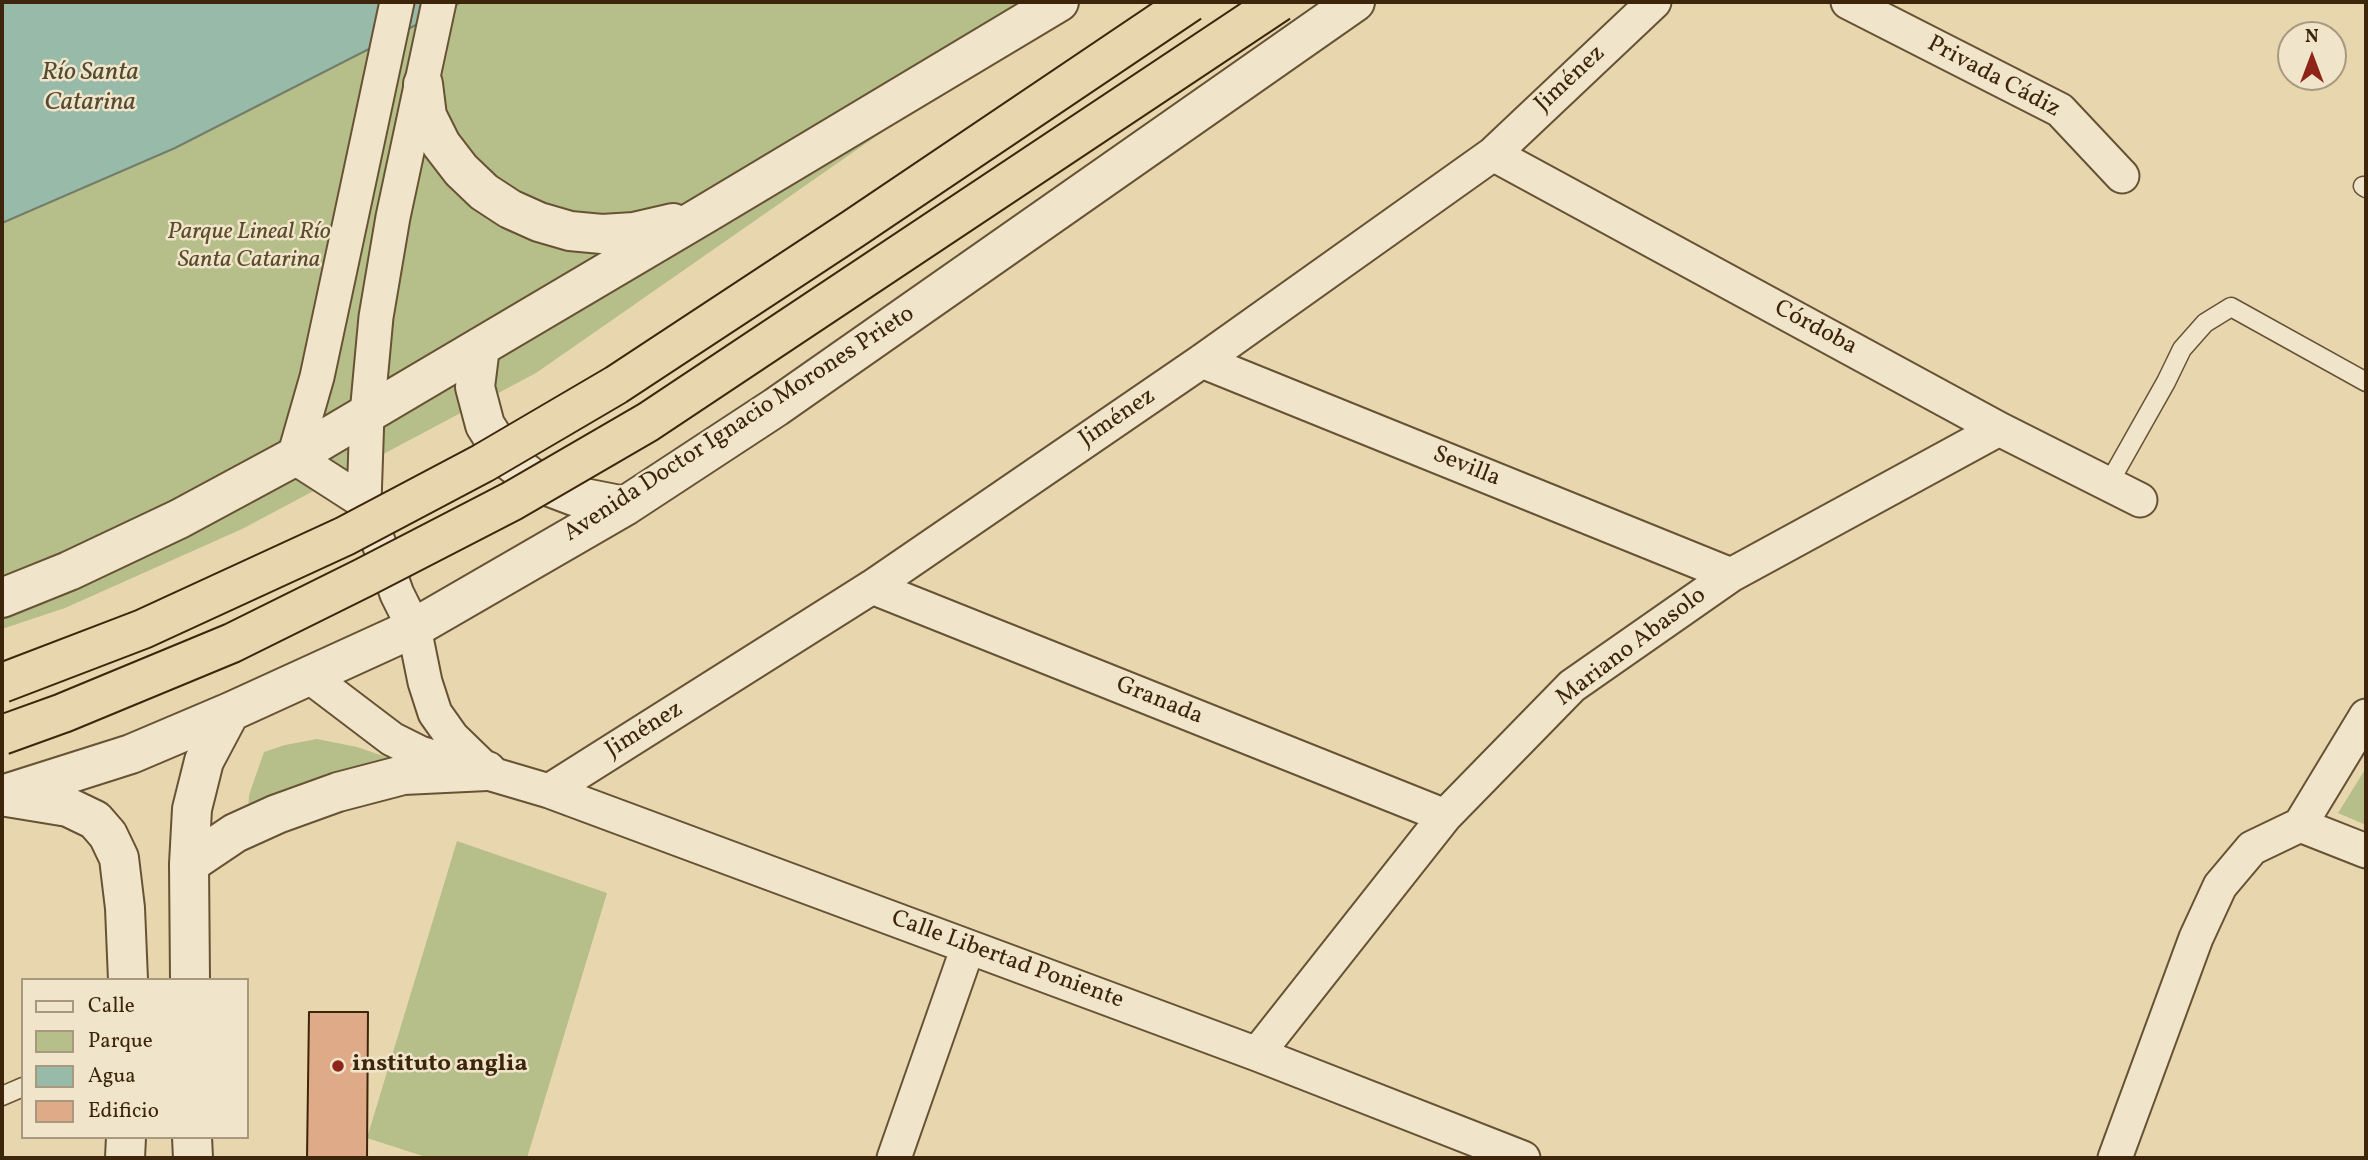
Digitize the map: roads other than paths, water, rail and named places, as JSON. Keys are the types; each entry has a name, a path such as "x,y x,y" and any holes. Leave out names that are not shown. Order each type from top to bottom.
{"main road":[{"path":"2,683 144,629 345,536 482,463 617,385 1190,2"},
{"path":"2,735 63,713 232,643 523,495 648,422 1279,2"}],"street":[{"path":"294,457 317,377 397,2"},
{"name":"Calle Libertad Poniente","path":"439,2 393,218 376,317 367,414 364,502 397,594 414,628 435,713 452,737 487,771"},
{"path":"2,598 69,571 179,519 294,457 1059,2"},
{"name":"Avenida Doctor Ignacio Morones Prieto","path":"2,796 131,754 414,628 625,506 776,407 1355,2"},
{"name":"Jiménez","path":"549,791 872,587 1202,361 1493,154 1654,2"},
{"name":"Privada Cádiz","path":"1848,2 2060,110 2122,176"},
{"path":"426,66 427,116 442,144 461,170 484,191 520,213 570,231 602,234 634,232 705,214"},
{"name":"Córdoba","path":"1493,154 1999,429 2140,500"},
{"path":"480,347 475,387 485,425 506,458 537,482 574,496 625,506"},
{"name":"Sevilla","path":"1202,361 1731,575"},
{"name":"Mariano Abasolo","path":"1257,1054 1446,816 1572,686 1731,575 1999,429"},
{"path":"294,457 364,502"},
{"name":"Granada","path":"872,587 1446,816"},
{"name":"Calle Libertad Poniente","path":"309,676 405,747 549,791 1257,1054 1503,1155"},
{"path":"190,978 189,864 192,809 204,761 230,712"},
{"path":"2115,1158 2196,938 2220,886 2252,848 2300,825 2366,716"},
{"path":"189,864 234,833 338,792 403,775 487,771"},
{"path":"2,796 68,807 94,820 108,835 119,858 125,908 128,978"},
{"path":"2300,825 2366,851"},
{"path":"894,1158 968,947"},
{"path":"125,1158 127,1139"},
{"path":"192,1139 193,1158"}],"lane":[{"path":"2109,483 2182,349 2205,323 2231,307 2366,382"},
{"path":"2,1096 21,1088"}],"water":[{"name":"Río Santa Catarina","path":"2,2 461,2 175,148 2,223"}],"place":[{"name":"instituto anglia","path":"338,1066"}],"park label":[{"name":"Parque Lineal Río Santa Catarina","path":"249,248"}]}
